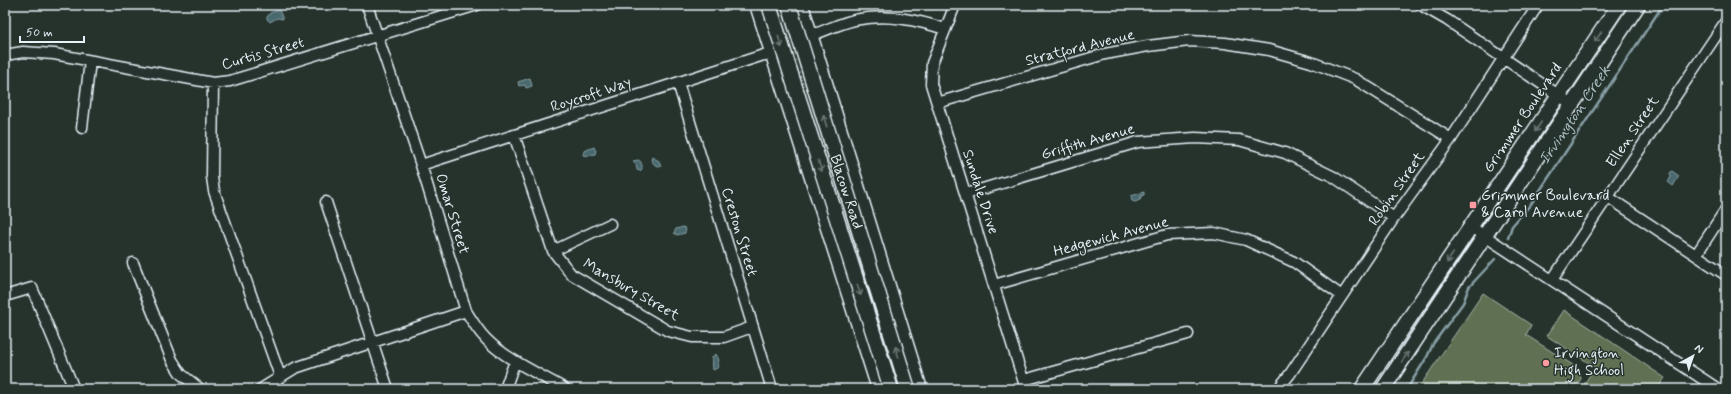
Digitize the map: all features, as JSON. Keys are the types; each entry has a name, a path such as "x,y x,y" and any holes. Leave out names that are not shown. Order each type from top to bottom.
{"main road":[{"name":"Blacow Road","path":"769,5 891,389"},
{"name":"Blacow Road","path":"789,5 908,389"},
{"name":"Grimmer Boulevard","path":"1362,389 1619,5"},
{"path":"1384,389 1486,237 1638,5"}],"street":[{"name":"Omar Street","path":"368,5 377,36 421,165 466,311 475,327 486,340 501,352 565,389"},
{"name":"Curtis Street","path":"5,55 24,52 54,54 213,83 230,81 477,5"},
{"name":"Blacow Road","path":"755,5 876,389"},
{"name":"Blacow Road","path":"803,5 922,389"},
{"name":"Sundale Drive","path":"955,5 932,63 932,84 1025,385"},
{"path":"1421,5 1447,20 1573,105"},
{"name":"Robin Street","path":"1278,389 1394,218 1451,139 1538,5"},
{"path":"812,35 859,19 885,17 906,18 945,29"},
{"name":"Ellen Street","path":"1552,280 1726,20"},
{"name":"Stratford Avenue","path":"937,103 1105,54 1189,41 1225,43 1269,50 1311,62 1355,79 1451,139"},
{"name":"Roycroft Way","path":"421,165 770,53"},
{"path":"82,128 90,61"},
{"path":"213,83 212,177 214,191 280,376"},
{"name":"Creston Street","path":"678,83 772,389"},
{"name":"Mansbury Street","path":"514,135 553,252 571,274 668,331 692,337 724,337 752,327"},
{"name":"Griffith Avenue","path":"966,194 1138,142 1195,138 1238,140 1285,153 1334,177 1394,218"},
{"path":"1608,197 1726,275"},
{"path":"326,202 388,389"},
{"path":"1696,255 1726,209"},
{"path":"553,252 610,224"},
{"path":"1471,227 1718,389"},
{"name":"Hedgewick Avenue","path":"994,285 1167,235 1214,233 1246,240 1294,262 1342,296"},
{"path":"133,263 172,360 182,374 200,389"},
{"path":"5,296 32,288 74,389"},
{"path":"261,389 295,368 466,311"},
{"path":"1025,385 1188,334"},
{"path":"505,389 515,360"}],"green space":[{"path":"1483,293 1531,325 1526,335 1579,369 1581,379 1574,389 1418,389"},
{"path":"1564,310 1665,378 1659,386 1663,389 1581,389 1595,367 1547,336"}],"water":[{"path":"279,10 283,19 277,18 270,22 267,19 270,13"},
{"path":"530,78 532,86 526,88 525,85 519,86 518,82"},
{"path":"594,147 596,151 595,154 588,156 583,155 584,151"},
{"path":"652,157 659,161 661,167 655,165 651,160"},
{"path":"638,160 642,165 642,169 640,171 637,170 633,161"},
{"path":"1672,171 1679,176 1673,186 1668,182"},
{"path":"1144,192 1144,195 1141,196 1140,200 1135,202 1132,201 1131,196"},
{"path":"683,227 686,229 685,233 677,235 674,233 676,229"},
{"path":"716,354 719,360 719,367 713,370 712,357"}],"waterway":[{"name":"Irvington Creek","path":"1508,238 1512,226 1531,204 1663,5"},
{"name":"Irvington Creek","path":"1407,389 1427,357 1433,344 1463,303 1469,287 1495,259"}],"place":[{"name":"Grimmer Boulevard & Carol Avenue","path":"1473,205"},
{"name":"Irvington High School","path":"1546,363"}]}
